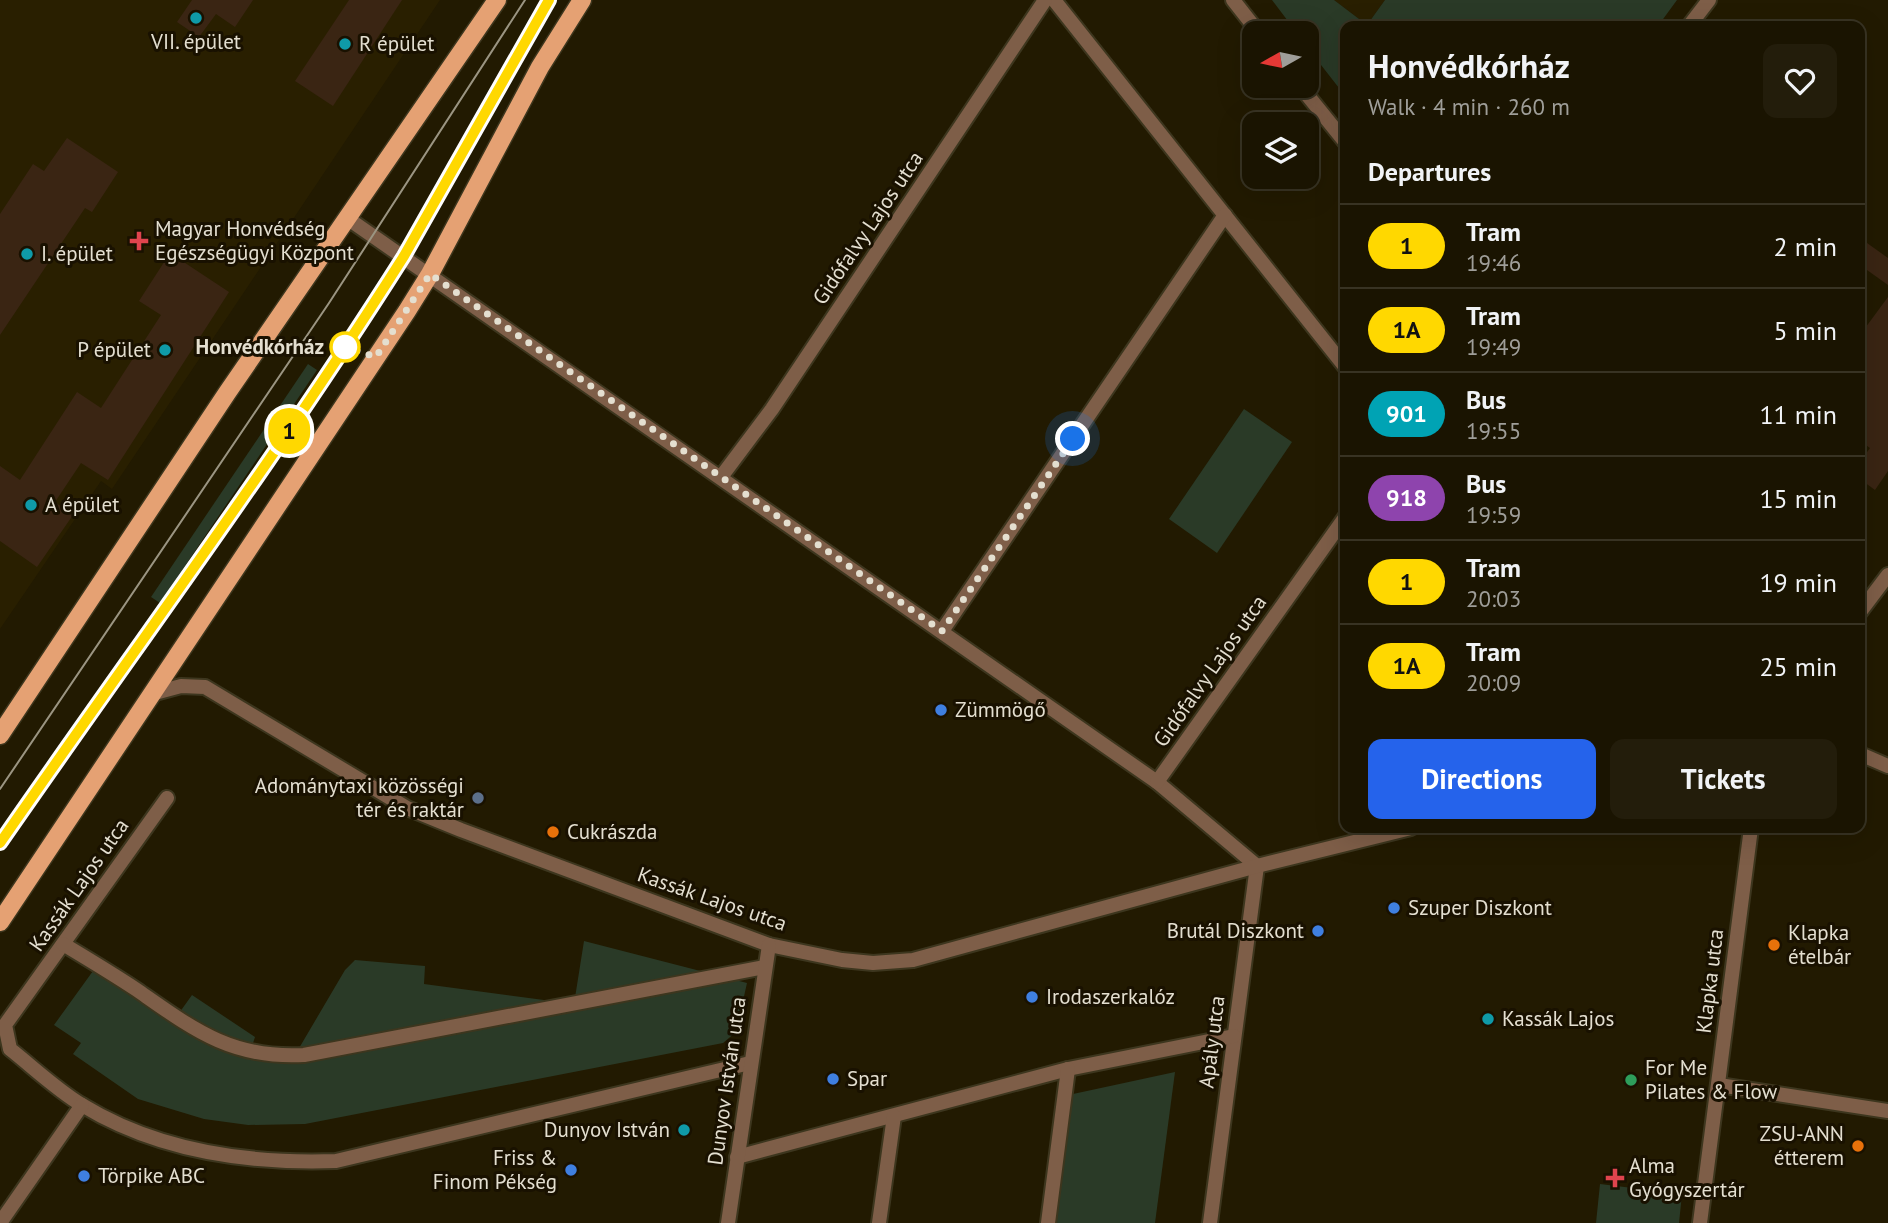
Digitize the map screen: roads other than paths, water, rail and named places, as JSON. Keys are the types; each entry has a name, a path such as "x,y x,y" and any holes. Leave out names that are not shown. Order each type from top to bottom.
{"main road":[{"path":"0,735 227,393 497,0"},
{"path":"0,922 155,693 430,274 540,67 582,0"}],"street":[{"name":"Gidófalvy Lajos utca","path":"721,477 772,409 1045,0"},
{"path":"1054,0 1340,360"},
{"path":"1233,0 1250,21"},
{"path":"1693,21 1709,0"},
{"path":"1310,98 1340,136"},
{"path":"942,631 1225,215"},
{"name":"Gidófalvy Lajos utca","path":"347,218 1157,782 1257,866"},
{"name":"Gidófalvy Lajos utca","path":"1157,782 1340,524"},
{"path":"1865,605 1888,575"},
{"name":"Kassák Lajos utca","path":"155,693 181,686 205,687 407,808 769,945 842,960 913,960 1257,866 1391,833"},
{"path":"1865,756 1888,766"},
{"name":"Kassák Lajos utca","path":"167,798 5,1025 10,1049 82,1105 133,1129 187,1149 227,1158 279,1163 336,1161 750,1063"},
{"name":"Klapka utca","path":"1700,1223 1750,833"},
{"name":"Apály utca","path":"1210,1223 1257,866"},
{"path":"63,944 201,1035 248,1052 278,1057 304,1055 765,967"},
{"name":"Dunyov István utca","path":"728,1223 769,945"},
{"path":"737,1157 1068,1069 1234,1037"},
{"path":"1048,1223 1068,1069"},
{"path":"1718,1085 1888,1111"},
{"path":"0,1223 82,1105"},
{"path":"879,1223 894,1116"}],"tram line":[{"path":"0,789 329,303 525,0"},
{"path":"0,843 280,444 380,294 549,0"},
{"name":"1","path":"0,843 280,444 380,294 549,0"}],"place":[{"name":"VII. épület","path":"196,18"},
{"name":"R épület","path":"345,44"},
{"name":"Magyar Honvédség Egészségügyi Központ","path":"139,241"},
{"name":"I. épület","path":"27,254"},
{"name":"Honvédkórház","path":"345,347"},
{"name":"P épület","path":"165,350"},
{"name":"A épület","path":"31,505"},
{"name":"Zümmögő","path":"941,710"},
{"name":"Adománytaxi közösségi tér és raktár","path":"478,798"},
{"name":"Cukrászda","path":"553,832"},
{"name":"Szuper Diszkont","path":"1394,908"},
{"name":"Brutál Diszkont","path":"1318,931"},
{"name":"Klapka ételbár","path":"1774,945"},
{"name":"Irodaszerkalóz","path":"1032,997"},
{"name":"Kassák Lajos","path":"1488,1019"},
{"name":"Spar","path":"833,1079"},
{"name":"For Me Pilates & Flow","path":"1631,1080"},
{"name":"Dunyov István","path":"684,1130"},
{"name":"ZSU-ANN étterem","path":"1858,1146"},
{"name":"Friss & Finom Pékség","path":"571,1170"},
{"name":"Törpike ABC","path":"84,1176"},
{"name":"Alma Gyógyszertár","path":"1615,1178"}]}
